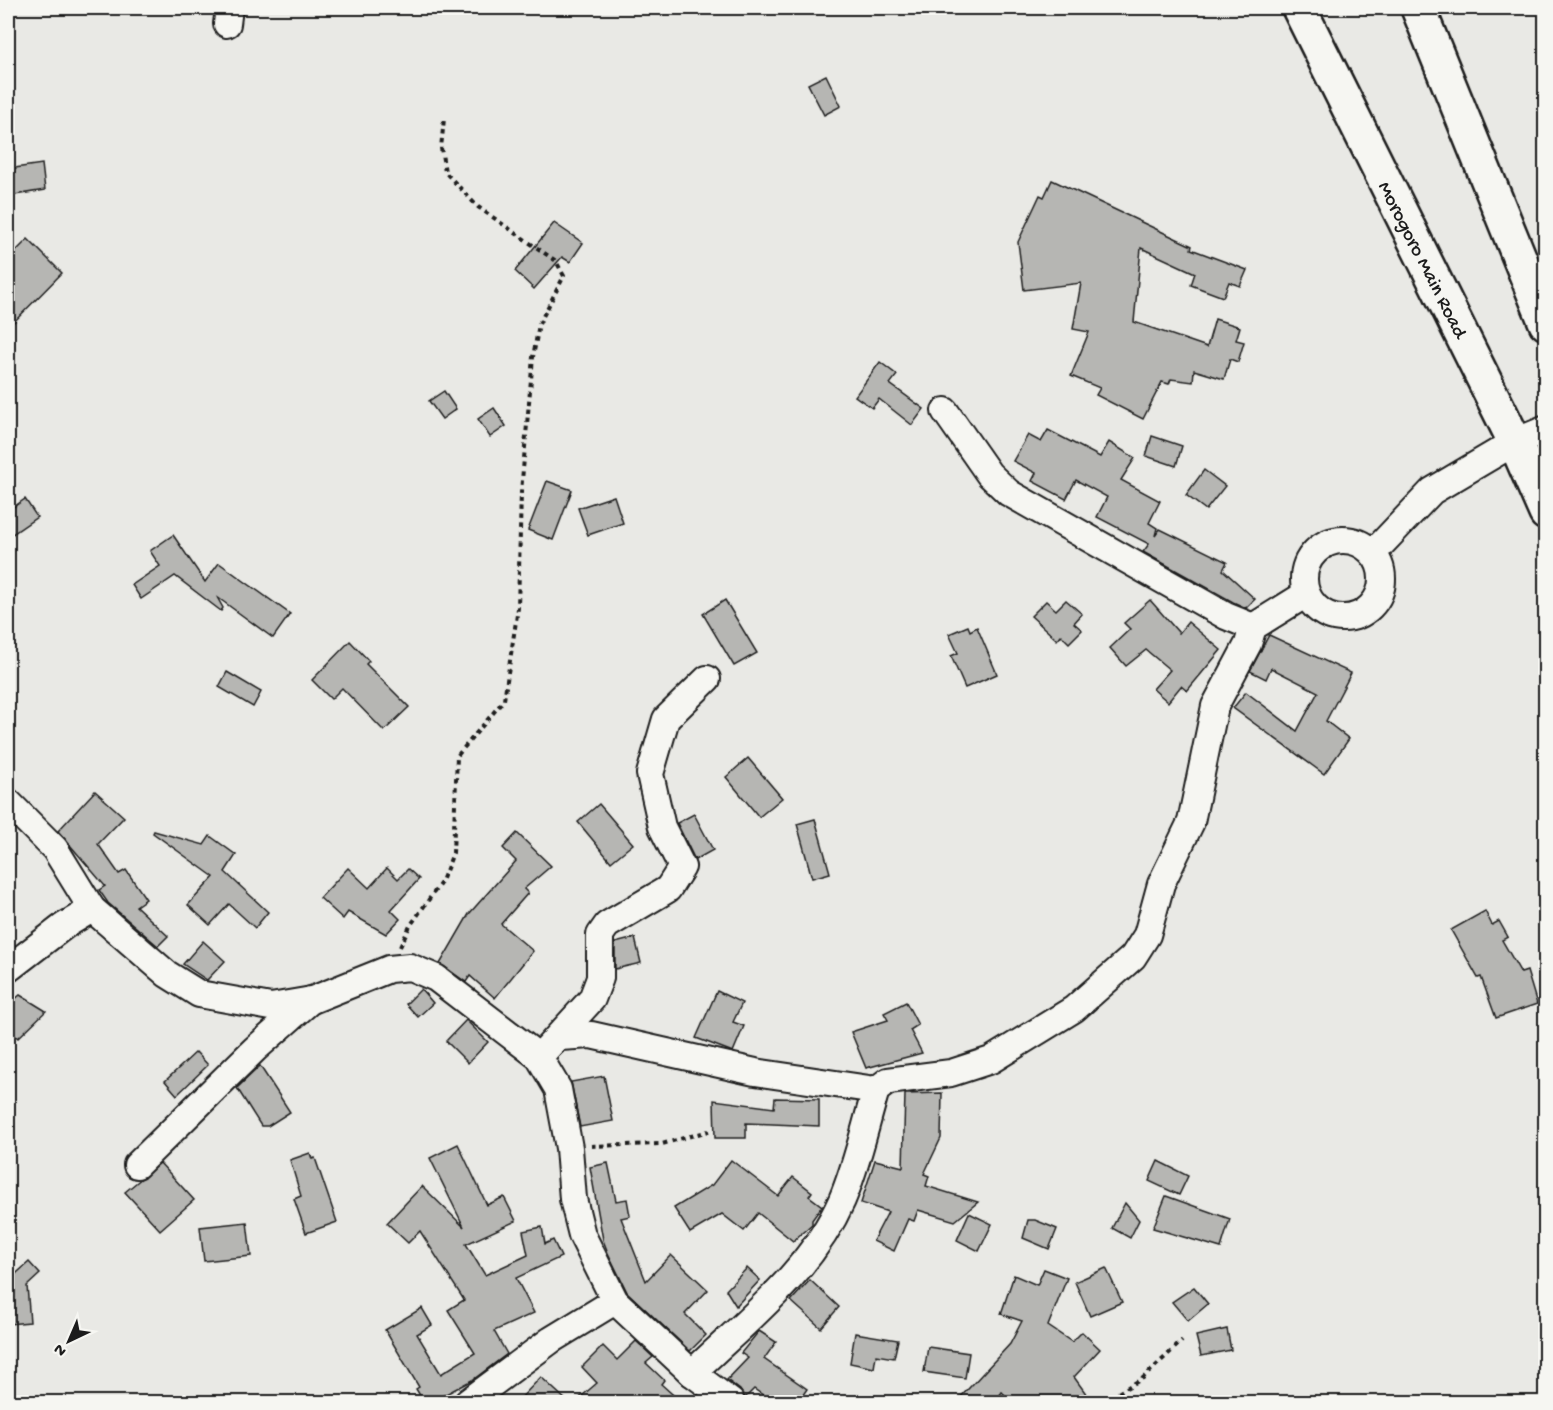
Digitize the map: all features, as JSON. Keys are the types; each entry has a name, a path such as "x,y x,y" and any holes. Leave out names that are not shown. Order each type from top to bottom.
{"highway":[{"name":"Morogoro Main Road","path":"1299,8 1515,442 1545,513"},
{"path":"1418,8 1545,323"}],"street":[{"path":"945,411 989,474 1009,493 1226,616 1253,627"},
{"path":"1373,553 1432,491 1515,442 1545,429"},
{"path":"1332,540 1355,540 1373,553 1379,563 1383,585 1372,606 1364,613 1353,617 1331,617 1312,604 1306,594 1303,572 1313,552 1332,540"},
{"path":"692,1373 794,1275 809,1256 842,1200 876,1090 888,1081 951,1073 991,1060 1074,1009 1133,957 1147,935 1161,884 1191,822 1215,706 1248,644 1253,627 1306,594"},
{"path":"539,1057 560,1037 592,999 600,978 600,935 606,925 668,889 682,867 662,827 650,774 666,719 706,679"},
{"path":"8,802 55,849 93,909 167,974 200,994 271,1007 312,1000 389,969 410,967 436,978 539,1057 558,1089 569,1148 573,1199 582,1235 615,1301 692,1373 731,1402"},
{"path":"8,969 64,926 93,909"},
{"path":"137,1165 255,1049 312,1000"},
{"path":"560,1037 591,1035 755,1072 876,1090"},
{"path":"468,1402 551,1340 615,1301"}],"path":[{"path":"389,969 410,926 442,881 453,853 457,756 504,700 518,608 521,492 533,357 539,324 564,276 556,261 478,207 444,172 441,148 444,119"},
{"path":"569,1148 662,1144 709,1131"},
{"path":"1103,1402 1143,1378 1182,1341"}],"building":[{"path":"826,75 841,106 824,115 808,84"},
{"path":"42,164 45,190 8,196 8,169"},
{"path":"1052,180 1192,246 1191,249 1247,270 1240,286 1229,282 1223,297 1191,285 1195,273 1141,248 1134,322 1207,347 1215,319 1240,327 1236,340 1244,342 1238,362 1230,359 1224,379 1194,370 1193,382 1171,379 1169,384 1162,382 1143,419 1096,395 1100,388 1071,376 1089,332 1073,329 1081,283 1024,290 1018,242 1040,195 1044,197"},
{"path":"554,223 583,243 570,262 562,257 534,289 515,271"},
{"path":"28,239 62,273 8,328 8,259"},
{"path":"880,362 897,375 890,384 924,409 912,425 879,399 872,408 855,396"},
{"path":"444,391 456,409 442,419 429,401"},
{"path":"494,408 506,426 490,437 478,419"},
{"path":"1048,430 1100,457 1109,442 1135,458 1121,480 1160,501 1149,523 1157,528 1155,536 1160,529 1227,562 1223,570 1255,599 1246,608 1143,552 1149,544 1097,517 1107,497 1076,480 1066,499 1032,481 1036,473 1013,461 1028,435 1041,442"},
{"path":"1152,436 1182,446 1176,466 1146,456"},
{"path":"1204,470 1225,486 1206,510 1186,495"},
{"path":"547,481 572,490 553,540 528,530"},
{"path":"614,496 623,523 588,535 578,508"},
{"path":"25,499 37,517 8,537 8,511"},
{"path":"173,535 205,582 219,563 290,614 273,638 217,597 223,608 221,611 175,576 141,599 132,585 160,566 150,551"},
{"path":"725,600 757,653 734,666 703,614"},
{"path":"1066,600 1082,614 1074,623 1082,630 1069,643 1061,635 1057,640 1031,616 1046,601 1056,610"},
{"path":"1150,600 1179,633 1188,622 1221,650 1187,691 1181,686 1168,702 1153,689 1170,670 1146,650 1126,666 1110,648 1130,629 1124,623"},
{"path":"968,626 970,631 977,627 997,674 965,688 951,656 958,653 949,634"},
{"path":"1269,635 1351,673 1326,721 1349,739 1324,774 1233,708 1246,692 1297,731 1318,692 1271,668 1266,679 1250,671"},
{"path":"350,641 369,661 366,664 409,707 384,731 342,688 331,699 312,680"},
{"path":"227,672 261,692 253,707 219,687"},
{"path":"748,758 782,798 759,817 726,777"},
{"path":"95,791 124,817 98,844 119,874 126,870 146,899 136,906 168,936 158,946 108,903 99,890 105,886 58,831"},
{"path":"599,804 633,844 611,862 578,822"},
{"path":"694,814 713,850 695,860 677,823"},
{"path":"815,819 830,873 812,878 797,824"},
{"path":"154,831 204,845 210,836 236,855 225,872 268,912 255,928 229,904 210,925 188,905 214,877 153,833"},
{"path":"517,833 551,866 524,889 528,893 501,924 533,951 495,998 470,976 466,982 440,964 469,914 516,861 503,848"},
{"path":"348,868 369,888 387,868 398,879 408,869 419,879 391,910 400,919 386,934 348,912 343,919 320,898"},
{"path":"1485,911 1492,925 1499,921 1508,937 1502,940 1521,973 1527,971 1537,1004 1496,1018 1481,977 1478,978 1451,930"},
{"path":"635,938 641,963 615,969 615,943"},
{"path":"203,941 225,961 207,980 183,964"},
{"path":"421,989 433,1003 418,1017 406,1004"},
{"path":"717,991 742,1003 733,1022 744,1026 733,1052 696,1038"},
{"path":"20,995 46,1011 18,1038 8,1030 8,1005"},
{"path":"906,1002 918,1025 910,1030 922,1053 866,1068 851,1032 888,1020 884,1013"},
{"path":"466,1020 488,1042 468,1063 446,1041"},
{"path":"196,1052 208,1065 177,1095 165,1081"},
{"path":"260,1066 290,1112 268,1126 261,1126 237,1088"},
{"path":"604,1076 613,1121 580,1127 571,1082"},
{"path":"942,1093 941,1138 924,1174 929,1176 926,1186 978,1202 955,1221 918,1210 914,1221 908,1219 894,1251 873,1241 888,1212 861,1203 875,1160 903,1167 905,1094"},
{"path":"775,1098 819,1099 819,1126 746,1123 746,1138 715,1138 714,1100 774,1108"},
{"path":"458,1144 487,1205 504,1197 516,1221 466,1244 485,1275 528,1255 523,1231 542,1227 545,1244 553,1240 561,1257 516,1278 534,1313 494,1331 507,1354 474,1379 431,1402 424,1402 416,1389 419,1387 385,1330 422,1308 432,1325 417,1334 441,1374 475,1353 448,1310 464,1300 420,1231 408,1243 387,1223 422,1186 464,1227 430,1158"},
{"path":"310,1153 312,1159 315,1158 337,1222 306,1233 294,1199 301,1196 290,1160"},
{"path":"731,1160 778,1196 793,1177 812,1192 809,1196 822,1206 812,1220 812,1224 793,1241 758,1213 744,1231 722,1214 690,1233 674,1208 712,1185"},
{"path":"1158,1161 1188,1176 1179,1195 1149,1181"},
{"path":"160,1163 194,1200 160,1230 125,1192"},
{"path":"608,1163 616,1201 627,1199 630,1216 621,1218 646,1281 671,1255 708,1290 685,1314 706,1335 690,1351 627,1292 608,1253 603,1240 590,1167"},
{"path":"1166,1196 1230,1219 1221,1248 1153,1228"},
{"path":"1125,1203 1139,1220 1130,1238 1112,1228"},
{"path":"969,1213 992,1224 979,1251 957,1240"},
{"path":"1028,1220 1035,1220 1057,1229 1049,1249 1023,1238"},
{"path":"247,1222 251,1256 204,1261 200,1227"},
{"path":"29,1262 40,1274 27,1286 30,1322 8,1324 8,1281"},
{"path":"747,1268 760,1280 736,1306 726,1290"},
{"path":"1106,1268 1122,1302 1090,1316 1075,1282"},
{"path":"1044,1269 1067,1278 1048,1326 1072,1342 1082,1332 1100,1349 1074,1377 1092,1402 1012,1402 1002,1392 995,1402 956,1402 1010,1344 1022,1321 1001,1314 1014,1275 1037,1285"},
{"path":"810,1280 839,1307 821,1328 791,1301"},
{"path":"1194,1287 1208,1304 1188,1321 1172,1302"},
{"path":"1227,1329 1231,1350 1201,1356 1196,1336"},
{"path":"759,1331 776,1342 764,1359 807,1389 798,1402 773,1402 754,1389 745,1398 740,1390 727,1380 748,1358 741,1353"},
{"path":"855,1333 898,1340 894,1358 876,1355 874,1368 850,1363"},
{"path":"636,1341 653,1357 646,1363 664,1380 661,1384 681,1402 575,1402 597,1383 582,1367 603,1346 617,1360"},
{"path":"928,1347 969,1353 965,1378 924,1372"},
{"path":"541,1377 568,1402 517,1402"}]}
